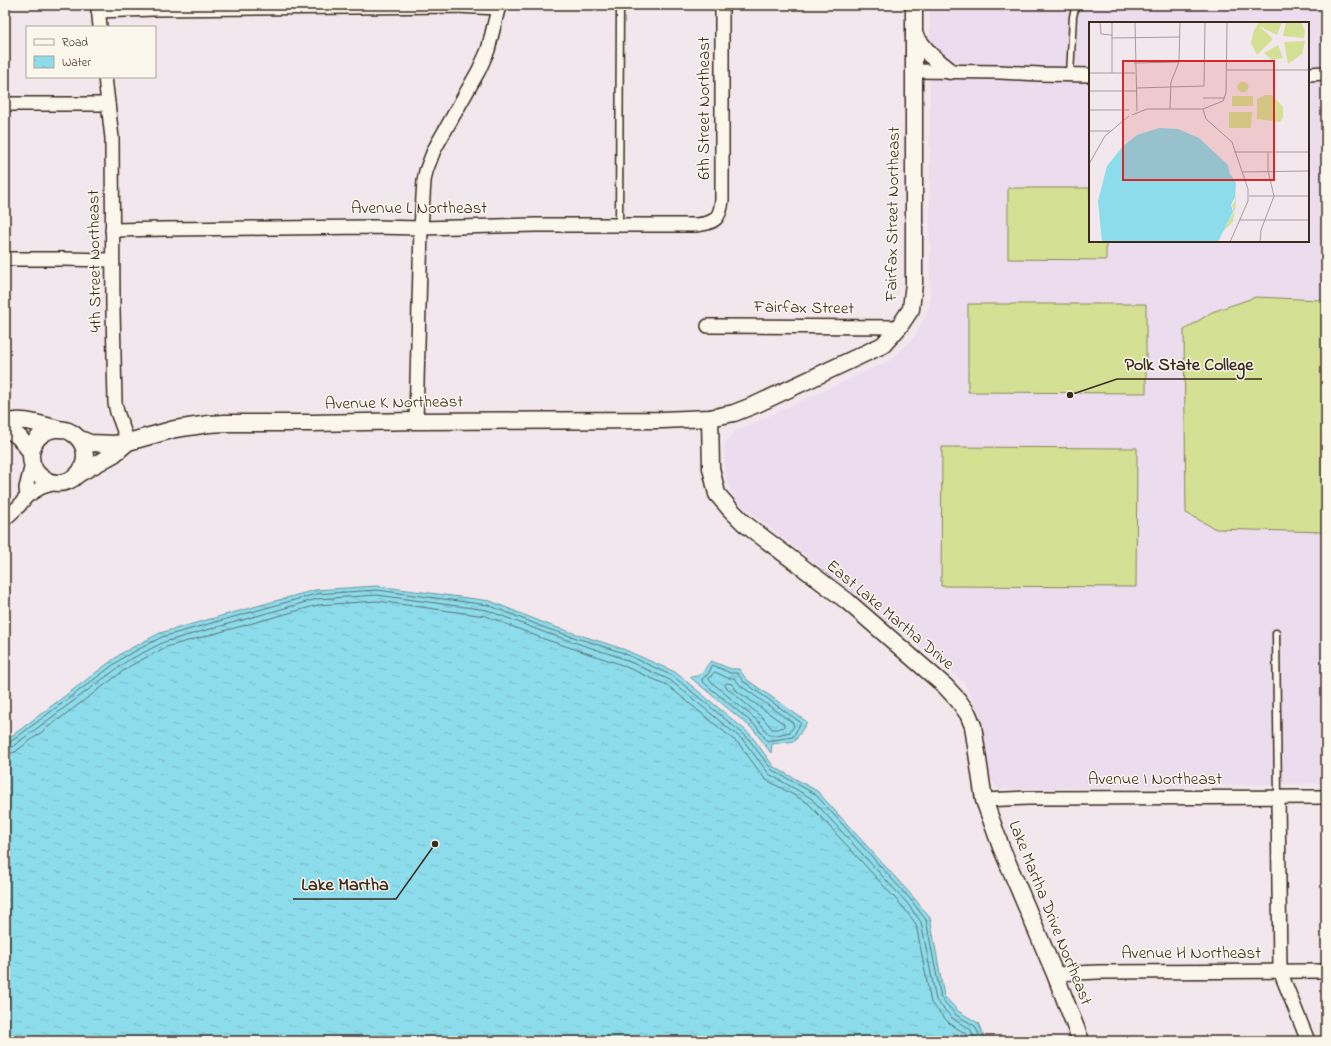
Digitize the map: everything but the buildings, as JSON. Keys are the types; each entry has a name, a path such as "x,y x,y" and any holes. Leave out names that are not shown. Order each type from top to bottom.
{"street":[{"name":"6th Street Northeast","path":"721,212 722,5"},
{"name":"Fairfax Street Northeast","path":"662,420 710,418 734,413 751,406 883,345 899,327 911,309 914,283 914,5"},
{"path":"100,26 98,8 153,9 499,6 488,50 479,70 434,150 426,171 421,228 416,421"},
{"path":"914,35 930,55 950,71"},
{"path":"914,71 1089,75"},
{"path":"1309,74 1326,74"},
{"name":"4th Street Northeast","path":"105,78 112,138 112,260 115,403 128,442"},
{"path":"5,104 108,104"},
{"name":"Avenue L Northeast","path":"112,230 696,225 707,224 716,220 721,212"},
{"path":"5,259 112,260"},
{"name":"Fairfax Street","path":"708,326 899,327"},
{"name":"East Lake Martha Drive","path":"710,418 711,468 717,494 730,510 745,524 847,601 928,670 958,700 968,714 973,726 984,800"},
{"name":"Avenue K Northeast","path":"80,439 98,444 128,442 175,429 209,424 662,420"},
{"path":"5,423 10,421 30,422 69,430 80,439 84,445 86,460 80,473 69,481 42,487 27,496 5,519"},
{"path":"5,427 19,437 31,458 36,472 41,478 55,483"},
{"path":"27,496 26,488 33,445 41,434 55,428"},
{"name":"Avenue K Northeast","path":"80,473 114,454 128,442"},
{"path":"1278,797 1280,971 1308,1041"},
{"name":"Avenue I Northeast","path":"984,800 1028,798 1326,797"},
{"name":"Lake Martha Drive Northeast","path":"984,800 1001,847 1055,974 1081,1041"},
{"name":"Avenue H Northeast","path":"1055,974 1106,972 1326,971"}],"lane":[{"path":"619,226 620,5"},
{"path":"1070,75 1073,16 1075,9 1080,5"},
{"path":"1276,633 1278,797"}],"shaded area":[{"path":"930,5 1326,5 1326,783 999,789 990,778 979,712 964,682 734,499 727,481 724,446 734,432 893,359 916,335 930,306"}],"green space":[{"path":"1008,188 1089,188 1089,242 1106,242 1106,260 1008,259"},
{"path":"1256,297 1321,300 1326,304 1326,532 1216,529 1186,513 1184,330 1212,312"},
{"path":"968,304 1146,304 1146,393 968,392"},
{"path":"942,447 1137,448 1136,587 941,586"}],"water":[{"path":"377,586 490,601 549,625 623,649 675,672 750,734 774,767 817,791 914,898 930,918 944,996 958,1011 978,1023 986,1041 5,1041 5,741 122,653 160,633 315,590"},
{"path":"711,661 731,669 739,669 746,679 807,722 795,741 772,744 771,753 754,730 690,677 701,674"}],"place":[{"name":"Polk State College","path":"1070,395"},
{"name":"Lake Martha","path":"435,844"}]}
